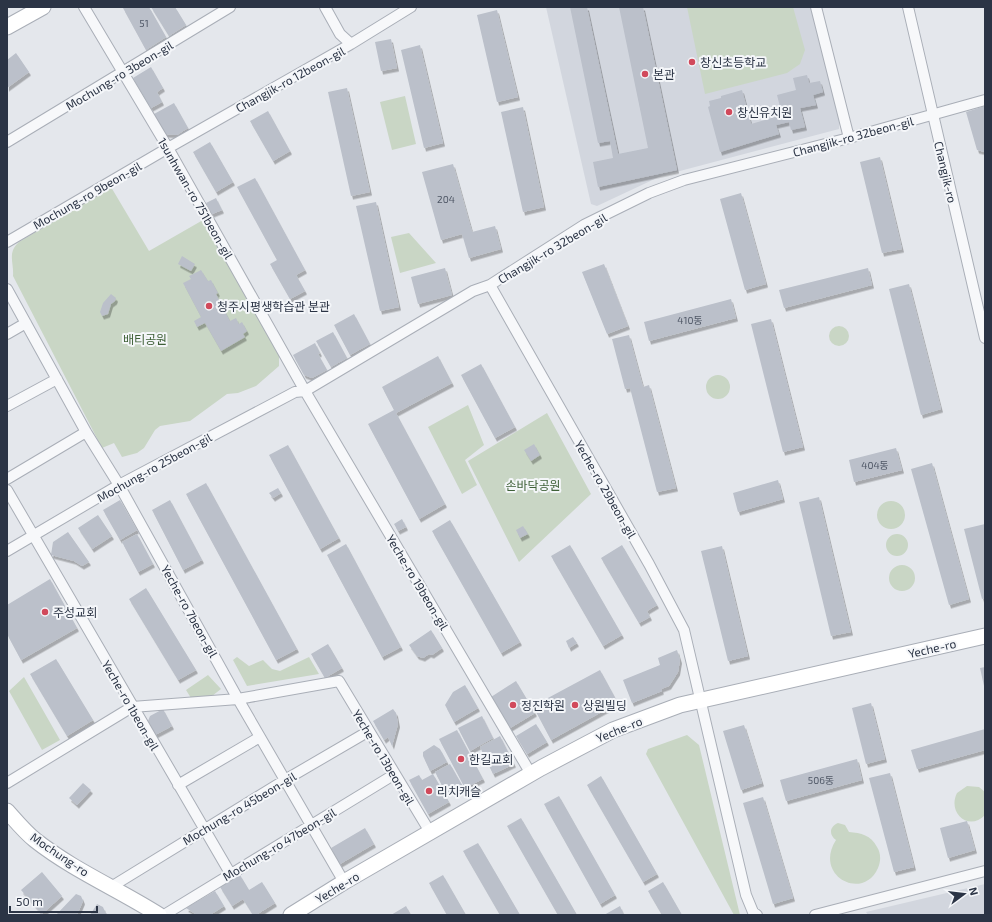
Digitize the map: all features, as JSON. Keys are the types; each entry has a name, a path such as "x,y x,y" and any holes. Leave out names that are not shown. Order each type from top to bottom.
{"street":[{"path":"7,28 43,7"},
{"name":"1sunhwan-ro 751beon-gil","path":"84,7 168,148 304,391"},
{"name":"Mochung-ro 3beon-gil","path":"7,142 230,7"},
{"path":"325,7 340,34 351,44"},
{"name":"Changjik-ro 12beon-gil","path":"168,148 351,44 411,7"},
{"path":"816,7 849,138"},
{"name":"Changjik-ro","path":"908,7 985,338"},
{"name":"Changjik-ro 32beon-gil","path":"304,391 473,291 490,285 584,225 649,193 684,180 849,138 985,100"},
{"name":"Mochung-ro 9beon-gil","path":"7,242 168,148"},
{"name":"Yeche-ro 29beon-gil","path":"490,285 649,564 684,630 746,895 753,912 757,915"},
{"path":"7,289 86,432 119,485"},
{"path":"7,334 26,323"},
{"path":"7,406 57,379"},
{"name":"Mochung-ro 25beon-gil","path":"7,551 119,485 295,392 304,391"},
{"name":"Yeche-ro 19beon-gil","path":"304,391 531,774"},
{"path":"7,479 86,432"},
{"name":"Yeche-ro 7beon-gil","path":"119,485 238,699 344,882"},
{"name":"Yeche-ro 1beon-gil","path":"7,490 32,536 230,874"},
{"name":"Yeche-ro","path":"291,915 430,832 531,774 613,730 680,705 985,636"},
{"name":"Yeche-ro 13beon-gil","path":"238,699 339,681 430,832"},
{"path":"7,783 132,707 238,699"},
{"name":"Mochung-ro 45beon-gil","path":"111,887 284,780 369,731"},
{"path":"178,785 260,737"},
{"name":"Mochung-ro 47beon-gil","path":"164,915 395,774"},
{"name":"Mochung-ro","path":"7,811 34,839 72,866 159,915"},
{"path":"815,915 985,870"}],"shaded area":[{"name":"창신초등학교","path":"546,7 811,7 839,116 839,129 661,176 597,206 591,204"},
{"path":"985,884 985,915 868,915 866,912"}],"green space":[{"path":"687,7 793,7 805,50 800,64 787,73 705,94"},
{"path":"405,96 416,144 392,150 380,102"},
{"name":"배티공원","path":"111,187 149,251 203,220 279,354 279,366 256,386 238,393 227,394 190,421 160,426 155,430 144,448 137,453 122,457 114,443 102,448 13,276 12,258 13,250 19,242"},
{"path":"409,233 436,263 400,273 391,237"},
{"path":"835,326 843,326 849,332 849,340 843,346 835,346 829,340 829,332"},
{"path":"718,375 727,378 730,387 727,396 718,399 709,396 706,387 709,378"},
{"path":"468,405 484,445 465,460 477,485 462,494 428,427"},
{"name":"손바닥공원","path":"547,413 591,494 519,562 468,461"},
{"path":"891,501 901,505 905,515 901,525 891,529 881,525 877,515 881,505"},
{"path":"897,534 905,537 908,545 905,553 897,556 889,553 886,545 889,537"},
{"path":"902,565 911,569 915,578 911,587 902,591 893,587 889,578 893,569"},
{"path":"237,657 249,666 263,660 272,669 280,671 309,657 319,674 247,686 233,660"},
{"path":"208,675 221,689 212,696 191,698 186,690"},
{"path":"24,677 60,740 42,750 9,691"},
{"path":"687,735 699,745 740,915 734,915 646,754 648,749"},
{"path":"967,786 979,787 985,792 985,815 979,820 972,822 961,818 955,807 957,793"},
{"path":"838,823 845,825 849,832 862,834 869,837 878,849 880,863 878,868 871,878 862,883 852,884 843,880 835,874 831,864 831,853 836,840 832,836 831,831"}],"building":[{"path":"149,7 166,37 146,50 123,8"},
{"path":"151,7 175,7 186,25 169,36"},
{"name":"본관","path":"570,7 587,7 618,154 648,148 619,7 643,7 677,170 598,187 593,162 613,158 610,141 598,143"},
{"path":"497,10 518,97 497,102 477,15"},
{"path":"391,39 397,68 381,71 375,42"},
{"path":"420,45 443,143 424,148 401,50"},
{"path":"16,53 29,72 7,88 7,60"},
{"path":"151,67 163,88 157,92 162,102 151,108 133,78"},
{"name":"창신유치원","path":"807,75 809,83 820,81 823,92 813,95 816,105 800,108 805,127 791,130 789,122 776,125 779,134 720,152 708,107 710,106 709,101 742,90 751,124 782,115 777,95 796,90 793,78"},
{"path":"347,88 370,192 351,196 328,92"},
{"path":"174,103 188,128 177,135 165,134 154,114"},
{"path":"985,106 985,152 977,150 966,112"},
{"path":"523,107 544,207 523,212 501,112"},
{"path":"268,111 290,151 273,161 250,121"},
{"path":"210,142 233,182 216,192 193,152"},
{"path":"880,157 902,249 882,253 860,162"},
{"path":"453,164 472,232 495,226 501,249 469,258 462,234 441,240 422,172"},
{"path":"255,178 305,270 296,275 305,291 290,299 270,264 277,260 237,187"},
{"path":"741,193 766,284 745,290 720,199"},
{"path":"216,198 222,210 212,214 206,203"},
{"path":"376,202 399,307 380,311 356,206"},
{"path":"182,256 195,264 191,271 178,264"},
{"path":"604,264 628,326 607,334 582,272"},
{"path":"445,268 452,295 418,304 411,277"},
{"path":"868,268 872,285 784,308 779,290"},
{"name":"청주시평생학습관 분관","path":"201,270 208,281 211,280 218,293 216,294 230,321 236,318 239,324 242,322 247,331 243,334 245,337 221,351 205,323 197,327 194,321 201,317 183,283 191,279 189,276"},
{"path":"909,284 941,409 921,415 889,289"},
{"path":"111,294 116,298 115,301 111,304 108,314 102,316 100,312 103,303"},
{"path":"731,299 736,318 649,341 644,322"},
{"path":"354,314 370,344 350,355 334,325"},
{"path":"771,319 803,447 783,452 751,324"},
{"path":"333,332 347,358 331,367 316,341"},
{"path":"629,335 643,387 649,385 676,488 657,492 630,388 625,389 612,339"},
{"path":"315,343 320,353 318,354 327,370 312,378 304,375 293,355"},
{"path":"438,356 452,383 396,413 445,504 419,519 368,424 394,410 382,387"},
{"path":"481,364 515,427 495,438 461,375"},
{"path":"534,444 540,455 531,461 524,450"},
{"path":"288,445 339,538 320,549 269,455"},
{"path":"896,448 902,470 854,482 849,460"},
{"path":"932,463 969,599 949,605 911,469"},
{"path":"778,480 783,499 738,512 733,493"},
{"path":"206,483 297,649 276,660 186,494"},
{"path":"278,488 281,493 273,498 269,493"},
{"path":"819,497 851,632 831,636 799,502"},
{"path":"120,500 137,530 120,540 103,510"},
{"path":"170,500 202,560 183,570 152,510"},
{"path":"98,515 112,536 92,549 78,528"},
{"path":"402,519 406,527 398,531 394,524"},
{"path":"450,520 520,642 501,653 432,531"},
{"path":"985,524 985,598 982,599 964,529"},
{"path":"523,526 528,534 520,538 516,530"},
{"path":"68,532 89,562 82,566 74,561 51,555 53,542"},
{"path":"137,534 153,564 138,572 122,542"},
{"path":"346,544 401,647 382,657 327,555"},
{"path":"570,545 622,635 603,646 551,556"},
{"path":"622,545 657,605 647,611 650,617 639,623 601,558"},
{"path":"722,546 748,656 728,661 701,551"},
{"path":"50,579 77,628 21,660 7,634 7,605"},
{"path":"146,588 196,670 178,680 129,599"},
{"path":"431,630 442,648 432,655 429,654 423,658 417,656 409,645"},
{"path":"573,637 577,643 569,648 566,641"},
{"path":"328,644 342,668 325,678 311,654"},
{"path":"677,650 680,660 678,672 669,686 661,689 662,691 632,703 623,680 660,665 658,658"},
{"path":"56,659 93,720 67,736 30,674"},
{"path":"985,667 985,686 984,686 980,668"},
{"name":"상원빌딩","path":"600,670 618,703 551,740 533,706"},
{"name":"정진학원","path":"516,681 535,713 510,728 491,697"},
{"path":"465,685 478,708 454,722 445,705 453,692"},
{"path":"871,703 885,759 866,764 852,708"},
{"path":"163,709 172,726 155,735 148,721 150,716"},
{"path":"393,709 396,713 398,724 392,746 388,737 384,740 373,721"},
{"path":"482,716 493,738 470,751 458,728"},
{"path":"536,724 547,742 527,754 516,736"},
{"path":"744,725 762,783 741,790 723,731"},
{"path":"985,729 985,750 917,769 911,750"},
{"name":"한길교회","path":"457,730 483,779 465,788 439,739"},
{"path":"500,736 514,764 493,774 480,747"},
{"path":"434,745 440,749 447,762 430,771 423,756 423,752"},
{"path":"857,759 862,780 786,801 780,780"},
{"path":"450,764 462,785 446,793 435,772"},
{"path":"890,773 914,867 894,872 869,778"},
{"name":"리치캐슬","path":"433,774 449,802 428,814 409,780 419,775 422,780"},
{"path":"601,776 657,874 643,882 587,785"},
{"path":"83,783 91,790 77,805 69,798"},
{"path":"559,796 615,895 600,904 544,804"},
{"path":"763,797 793,898 773,904 743,803"},
{"path":"521,818 577,915 558,915 507,826"},
{"path":"967,821 975,850 948,858 940,828"},
{"path":"365,828 374,844 340,864 331,848"},
{"path":"478,843 520,915 500,915 463,851"},
{"path":"42,872 62,896 42,914 21,890"},
{"path":"240,875 249,890 262,882 275,903 256,915 253,915 243,899 232,906 220,887"},
{"path":"443,875 466,915 447,915 429,883"},
{"path":"663,882 682,915 662,915 648,891"},
{"path":"215,891 224,906 210,915 197,915 186,908"},
{"path":"76,894 81,896 83,901 77,915 56,915"},
{"path":"97,904 103,907 108,915 90,915"},
{"path":"406,906 411,915 391,915"},
{"path":"620,906 624,915 604,915"}],"place":[{"name":"창신초등학교","path":"692,62"},
{"name":"본관","path":"645,74"},
{"name":"창신유치원","path":"729,112"},
{"name":"청주시평생학습관 분관","path":"209,306"},
{"name":"주성교회","path":"45,612"},
{"name":"정진학원","path":"513,705"},
{"name":"상원빌딩","path":"575,705"},
{"name":"한길교회","path":"461,759"},
{"name":"리치캐슬","path":"429,791"}]}
